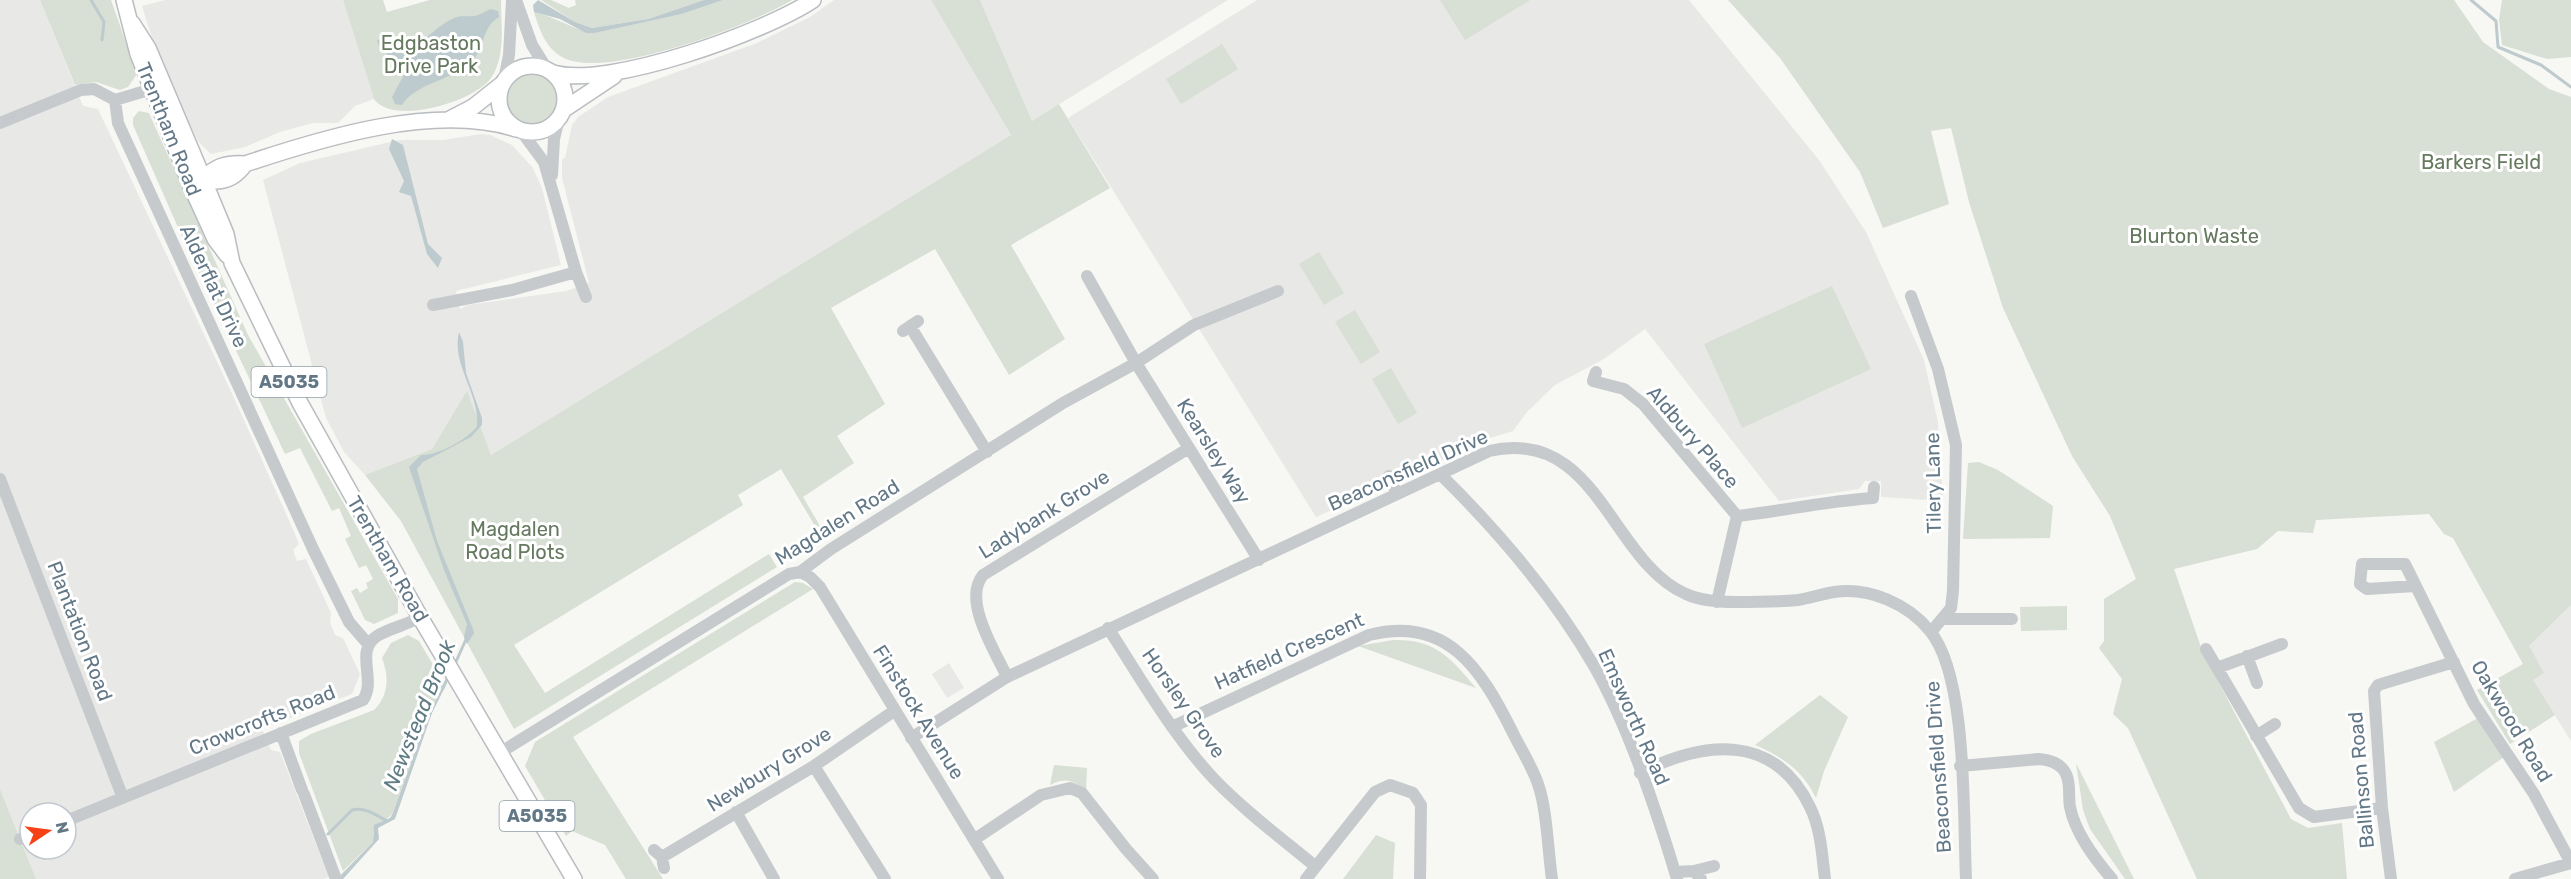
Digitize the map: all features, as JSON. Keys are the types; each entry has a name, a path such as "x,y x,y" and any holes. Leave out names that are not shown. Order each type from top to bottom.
{"main road":[{"name":"Trentham Road","path":"124,0 132,23 138,54 196,182"},
{"path":"448,120 473,107 516,70 526,66 576,77 617,74 774,22 813,0"},
{"name":"Trentham Road","path":"132,23 148,48 215,239 232,263 300,403 420,617 443,652 574,879"},
{"path":"550,71 565,92 561,114"},
{"path":"196,182 217,183 239,174 245,164 372,127 448,120 491,123 518,130 545,130 561,114 617,74"},
{"path":"503,82 498,97 501,111 518,130"}],"street":[{"path":"514,0 532,45 550,71"},
{"path":"503,82 509,55 514,0"},
{"path":"0,123 81,90 94,89 115,100 152,89"},
{"name":"Alderflat Drive","path":"115,100 118,123 313,549 349,622 368,644"},
{"path":"551,182 554,140 561,114"},
{"path":"518,130 544,162 576,272 586,297"},
{"path":"433,305 512,290 576,272"},
{"name":"Kearsley Way","path":"1085,277 1259,560"},
{"name":"Magdalen Road","path":"501,752 789,574 800,572 831,549 1063,403 1136,363 1194,325 1278,291"},
{"name":"Tilery Lane","path":"1911,296 1938,369 1956,445 1951,608 1931,632"},
{"path":"910,326 987,452"},
{"name":"Aldbury Place","path":"1596,372 1593,381 1624,389 1643,404 1737,516"},
{"name":"Ladybank Grove","path":"1007,676 974,600 978,581 983,575 1189,448"},
{"name":"Beaconsfield Drive","path":"911,738 1007,676 1489,451 1506,448 1540,453 1560,462 1585,480 1639,554 1659,574 1687,595 1717,602 1770,603 1835,592 1861,592 1900,605 1918,618 1931,632 1945,654 1951,672 1960,766 1965,879"},
{"name":"Emsworth Road","path":"1440,474 1538,582 1595,668 1640,773 1676,876"},
{"path":"1389,476 1397,494"},
{"name":"Plantation Road","path":"0,479 123,798"},
{"path":"1717,602 1737,516 1776,512 1829,501 1873,498 1874,487"},
{"name":"Finstock Avenue","path":"800,572 810,577 819,587 998,879"},
{"name":"Oakwood Road","path":"2415,586 2484,720 2534,794 2571,863"},
{"path":"368,644 378,636 420,617"},
{"path":"1944,619 2012,620"},
{"name":"Horsley Grove","path":"1108,628 1172,727 1214,778 1259,821 1316,866"},
{"name":"Hatfield Crescent","path":"1172,727 1369,635 1387,630 1409,629 1431,636 1447,643 1468,660 1492,691 1538,785 1552,879"},
{"name":"Crowcrofts Road","path":"78,816 363,700 369,685 365,661 368,644"},
{"path":"2217,668 2282,644"},
{"path":"2206,649 2303,812 2314,817 2382,808"},
{"path":"2247,656 2257,683"},
{"name":"Ballinson Road","path":"2391,879 2382,808 2373,695 2375,688 2454,662"},
{"name":"Newbury Grove","path":"660,858 814,766 894,711"},
{"path":"2256,736 2275,724"},
{"path":"281,733 336,878"},
{"path":"1640,773 1665,761 1704,749 1729,747 1757,755 1790,777 1810,807 1817,828 1825,879"},
{"path":"1960,766 2039,759 2050,760 2060,766 2068,782 2070,807 2075,822 2094,857 2112,879"},
{"path":"814,766 885,879"},
{"path":"1306,879 1375,792 1390,785 1413,793 1421,805 1420,879"},
{"path":"975,839 1041,795 1070,788 1082,793 1153,879"},
{"path":"736,812 774,879"},
{"path":"2515,879 2571,863"},
{"path":"1676,876 1698,875 1714,866"}],"shaded area":[{"path":"0,0 40,0 83,106 98,109 234,398 299,544 293,550 297,561 306,559 331,613 330,622 335,635 343,638 360,674 352,694 262,729 271,750 280,752 329,877 323,879 36,879 29,861 78,861 78,801 18,801 18,834 0,789"},
{"path":"165,0 343,0 374,99 355,106 338,123 313,123 280,132 245,147 211,154 198,141 175,95 159,60 142,6"},
{"path":"538,0 575,22 592,28 648,19 704,0 723,0 682,14 586,33 560,19 534,12 533,5"},
{"path":"834,0 931,0 1011,135 491,455 467,392 432,449 365,475 344,452 326,418 263,180 300,163 399,140 443,140 481,134 490,135 512,145 533,168 542,188 561,265 456,291 460,309 468,305 566,291 589,283 562,178 562,159 565,158 572,125 578,117 608,97 757,43 810,17"},
{"path":"980,0 1228,0 1032,121"},
{"path":"1257,0 1689,0 1819,160 1866,232 1924,360 1938,422 1943,501 1881,497 1881,481 1865,481 1859,489 1779,501 1645,329 1604,359 1555,385 1527,412 1513,431 1487,439 1407,477 1397,473 1381,480 1379,489 1316,517 1068,118"},
{"path":"491,9 498,11 499,17 488,28 479,51 470,63 453,74 424,87 402,105 395,104 392,97 407,69 386,53 377,41 380,39 389,48 398,52 406,51 452,19 476,15"},
{"path":"392,139 403,145 428,244 442,258 438,268 427,254 411,196 399,192 404,181 389,149"},
{"path":"459,332 463,342 466,373 482,418 482,425 471,437 423,462 417,469 437,541 473,629 474,633 467,644 464,637 467,624 444,570 409,467 421,455 444,450 467,436 477,426 474,402 459,356"},
{"path":"2571,605 2571,741 2532,679 2529,646"},
{"path":"949,663 964,688 947,698 932,674"},
{"path":"444,683 445,687 432,713 395,819 378,828 379,839 343,879 337,879 373,842 374,825 390,818 393,813 425,724"}],"green space":[{"path":"40,0 111,0 137,74 128,87 120,90 96,82 75,85"},
{"name":"Edgbaston Drive Park","path":"343,0 383,0 387,12 430,0 501,0 502,40 496,70 482,87 452,102 415,111 384,107 374,99"},
{"path":"541,0 551,0 569,8 576,5 575,0 704,0 648,19 592,28 575,22"},
{"path":"723,0 792,0 746,22 680,46 614,61 587,63 566,59 553,51 541,33 534,12 595,33 682,14"},
{"name":"Magdalen Road Plots","path":"931,0 980,0 1032,121 1059,104 1110,188 1011,245 1065,339 1009,375 935,249 831,308 885,404 837,436 854,463 803,497 827,538 824,541 781,469 738,495 743,505 514,645 545,693 769,554 777,567 514,729 401,521 365,475 432,449 467,391 491,455 1011,135"},
{"path":"1440,0 1530,0 1465,40"},
{"name":"Blurton Waste","path":"1728,0 2454,0 2483,42 2549,89 2571,97 2571,605 2529,646 2544,673 2533,680 2555,715 2510,744 2477,690 2523,664 2453,538 2444,534 2429,514 2316,520 2313,533 2278,531 2257,549 2174,569 2203,653 2291,819 2308,828 2342,823 2347,879 2197,879 2128,728 2113,714 2122,679 2099,648 2104,641 2104,599 2136,579 2110,516 2072,456 2003,308 1969,202 1951,128 1931,131 1949,204 1883,228 1860,172 1780,58"},
{"path":"2502,0 2571,0 2571,57 2547,59 2502,45 2499,20"},
{"path":"1222,44 1238,69 1181,104 1166,79"},
{"path":"532,72 542,74 551,80 557,89 559,99 557,109 551,118 542,124 532,126 522,124 513,118 507,109 505,99 507,89 513,80 522,74"},
{"path":"139,111 149,113 248,335 398,599 398,613 374,624 365,620 351,591 357,588 360,593 368,588 366,583 373,579 366,565 359,568 345,539 351,536 339,508 332,511 300,448 285,454 180,232 133,125 133,118"},
{"path":"1319,252 1344,293 1324,305 1299,264"},
{"path":"1832,286 1871,369 1742,428 1704,344"},
{"path":"1355,310 1380,352 1361,364 1335,322"},
{"path":"1391,368 1417,413 1398,424 1372,379"},
{"path":"1979,462 1998,470 2053,506 2050,538 1963,539 1968,463"},
{"path":"795,582 803,583 813,589 573,737 663,879 626,879 605,845 572,831 566,836 525,766 535,742"},
{"path":"2067,606 2067,630 2021,631 2020,607"},
{"path":"408,635 419,641 444,683 425,724 393,813 373,832 373,842 343,871 299,753 299,741 311,734 374,710 385,692 386,672 382,658 391,643"},
{"path":"1393,640 1420,643 1440,652 1458,667 1476,688 1358,646"},
{"path":"1820,695 1848,717 1824,771 1816,798 1798,772 1774,754 1755,745"},
{"path":"2478,718 2504,757 2454,792 2434,742"},
{"path":"2076,763 2134,879 2125,879 2090,829 2083,810"},
{"path":"1054,765 1087,768 1086,792 1070,781 1050,785"},
{"path":"0,789 18,834 18,861 29,861 36,879 0,879"},
{"path":"1376,835 1395,843 1393,879 1343,879"}],"waterway":[{"path":"91,0 104,22 102,40"},
{"path":"2471,0 2496,21 2498,47 2541,65 2571,87"},
{"name":"Newstead Brook","path":"455,664 467,637"},
{"name":"Newstead Brook","path":"443,688 449,675"},
{"path":"328,834 352,810 366,811 387,821"}],"park label":[{"name":"Barkers Field","path":"2481,162"}]}
